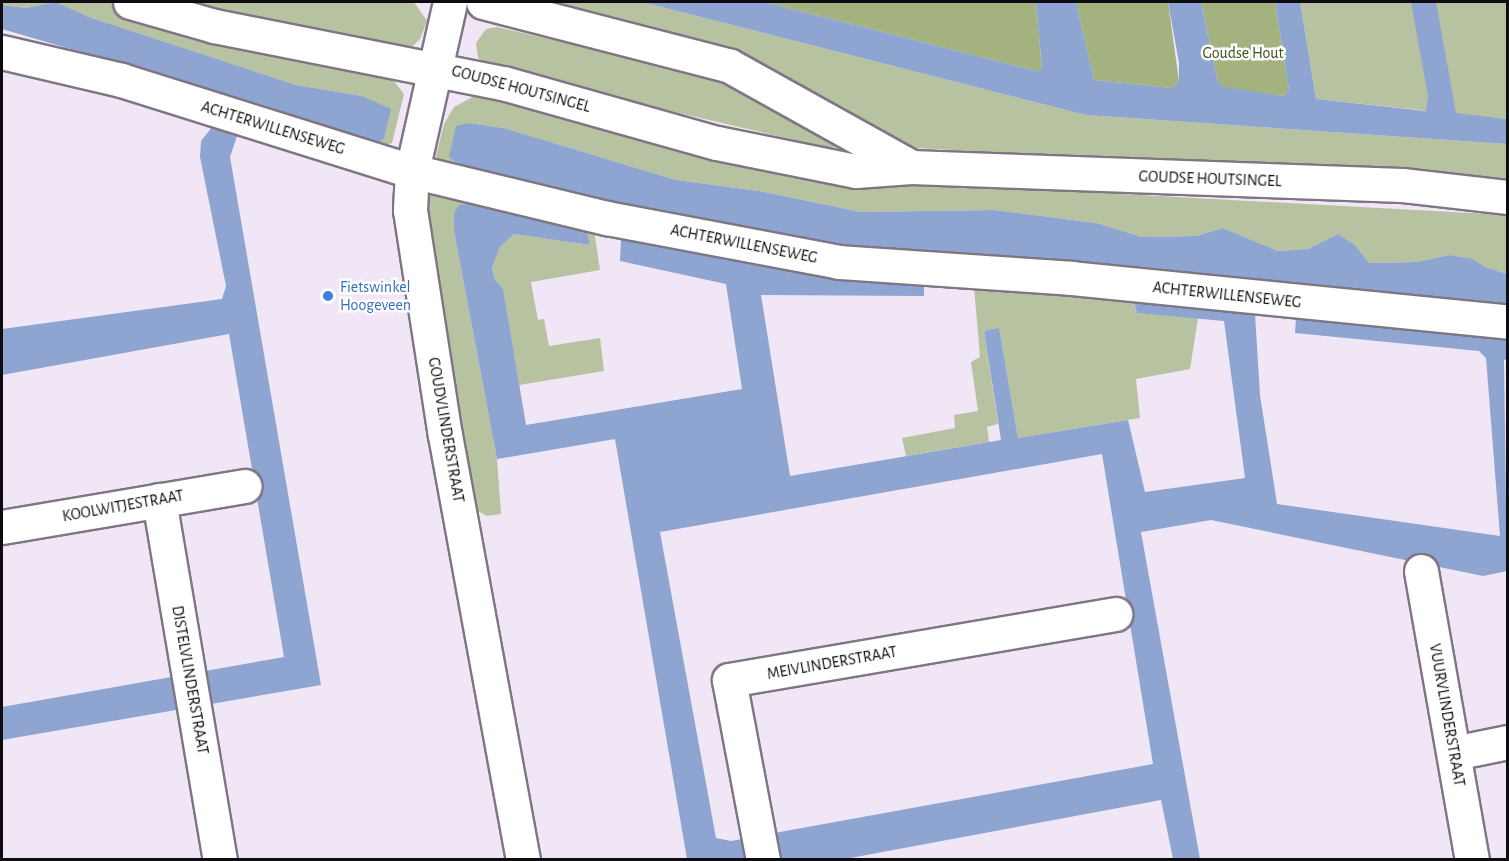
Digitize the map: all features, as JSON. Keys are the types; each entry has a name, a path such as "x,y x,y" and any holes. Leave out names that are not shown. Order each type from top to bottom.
{"street":[{"name":"GOUDSE HOUTSINGEL","path":"130,2 214,26 434,67 717,143 856,171 911,167 1401,185 1508,197"},
{"name":"GOUDVLINDERSTRAAT","path":"450,2 412,171 410,210 443,423 523,860"},
{"name":"GOUDSE HOUTSINGEL","path":"483,2 730,66 911,167"},
{"name":"ACHTERWILLENSEWEG","path":"2,52 121,80 412,171 607,218 839,262 1071,278 1508,322"},
{"name":"KOOLWITJESTRAAT","path":"2,527 245,486"},
{"name":"DISTELVLINDERSTRAAT","path":"159,500 220,860"},
{"name":"VUURVLINDERSTRAAT","path":"1421,571 1472,860"},
{"name":"MEIVLINDERSTRAAT","path":"763,860 729,680 1115,614"},
{"path":"1454,753 1508,742"}],"green space":[{"path":"2,2 56,2 26,8 2,5"},
{"path":"56,2 109,2 130,15 390,76 404,94 392,143 381,147 268,116 269,107 376,144 362,96 296,85 89,17"},
{"path":"163,2 414,2 427,21 420,39 413,46 401,47"},
{"path":"519,2 642,2 1086,115 1507,144 1507,180 916,148 898,143 826,105 787,76 742,57"},
{"path":"764,2 1036,2 1042,70 1037,71"},
{"path":"1076,2 1168,2 1179,81 1172,88 1094,80"},
{"name":"Goudse Hout","path":"1201,2 1275,2 1289,90 1283,96 1223,88 1217,79"},
{"path":"1300,2 1507,2 1507,119 1316,99"},
{"path":"497,27 717,78 844,146 829,148 494,70 478,58 476,43 486,29"},
{"path":"480,93 842,183 992,187 1507,215 1507,274 1485,267 1472,259 1450,255 1417,262 1369,263 1355,245 1338,234 1308,249 1278,251 1223,228 1197,236 1142,237 1096,223 994,210 861,212 759,191 676,180 504,128 469,123 463,167 441,167 436,156 444,124 454,107"},
{"path":"435,189 594,229 600,270 531,282 538,320 544,319 549,346 600,338 604,371 519,385 503,288 495,280 492,268 500,247 514,234 590,245 586,228 454,213 454,231 497,459 501,514 487,516 476,510 426,217 428,194"},
{"path":"974,287 1131,296 1137,313 1198,318 1190,369 1136,379 1140,418 1018,438 999,329 984,331 998,424 987,427 989,442 906,456 902,438 955,428 954,415 978,411 971,362 980,357"}],"water":[{"path":"56,2 89,17 296,85 362,96 391,109 384,138 376,145 269,107 2,29 2,5 26,8"},
{"path":"642,2 764,2 1037,71 1042,69 1036,2 1076,2 1094,80 1172,88 1179,81 1179,63 1168,2 1201,2 1217,79 1223,87 1283,96 1289,90 1275,2 1300,2 1316,99 1426,111 1428,96 1411,2 1436,2 1456,113 1507,119 1507,144 1086,115"},
{"path":"469,123 504,128 676,180 759,191 861,212 994,210 1096,223 1142,237 1197,236 1223,228 1278,251 1308,249 1338,234 1355,245 1369,263 1417,262 1450,255 1473,259 1485,267 1507,274 1507,304 995,257 837,249 670,219 463,167 449,157 456,126"},
{"path":"212,127 238,133 230,157 321,685 2,740 2,707 284,657 229,334 2,375 2,329 222,299 226,286 200,157 201,141"},
{"path":"468,204 586,228 590,245 514,234 500,247 492,268 495,280 503,288 526,425 742,389 726,284 620,261 621,239 813,275 924,285 924,296 761,295 790,476 1001,440 984,331 999,328 1018,438 1128,420 1145,492 1245,478 1224,321 1137,313 1132,296 1240,305 1255,314 1260,395 1277,504 1500,536 1486,358 1479,351 1295,333 1296,317 1507,335 1507,359 1504,360 1507,571 1483,576 1211,520 1141,532 1200,859 1173,859 1161,800 845,859 687,859 615,439 497,459 454,231 454,213 459,205","holes":["1102,454 1153,764 731,841 716,838 660,532"]}],"place":[{"name":"Fietswinkel Hoogeveen","path":"328,296"}]}
